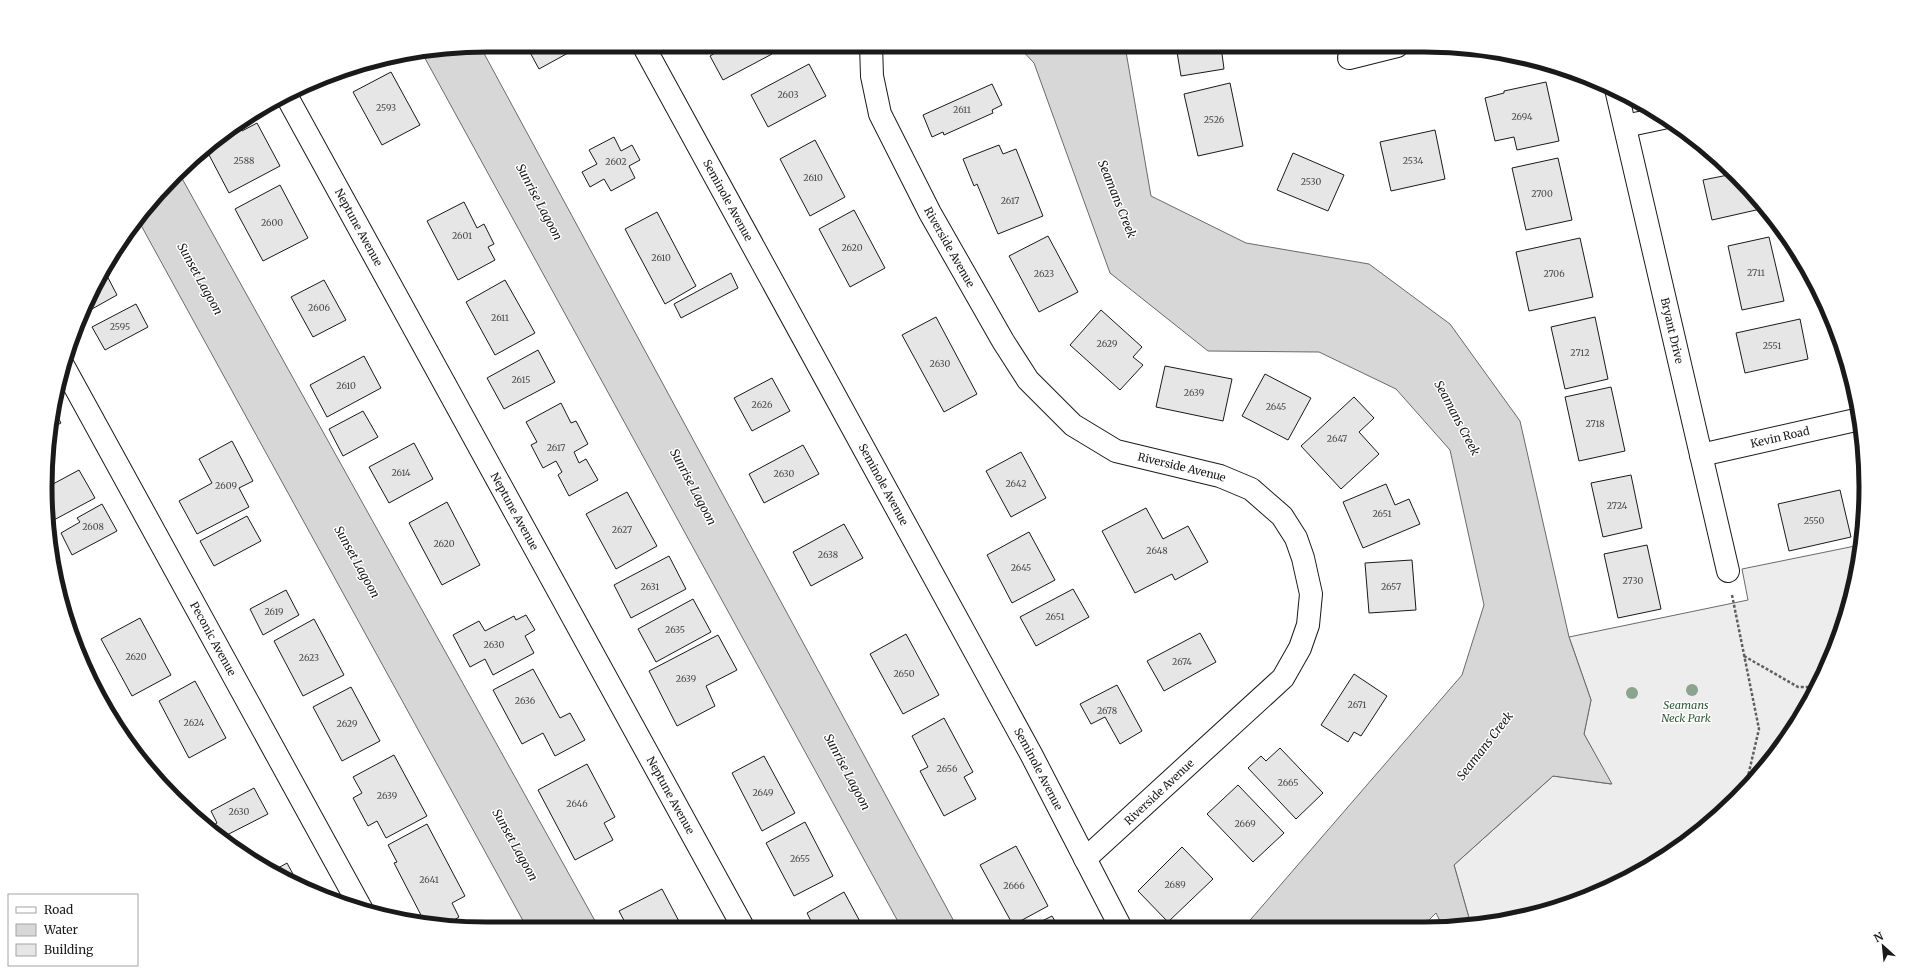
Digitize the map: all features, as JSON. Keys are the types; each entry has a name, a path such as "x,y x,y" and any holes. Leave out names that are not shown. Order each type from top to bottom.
{"street":[{"name":"Seminole Avenue","path":"647,52 1028,747 1118,922"},
{"name":"Riverside Avenue","path":"871,52 872,76 880,114 930,213 1003,342 1028,380 1073,425 1116,451 1220,476 1251,489 1282,516 1296,538 1304,558 1311,594 1308,625 1300,648 1283,678 1085,859"},
{"path":"1349,58 1373,52"},
{"name":"Bryant Drive","path":"1618,98 1728,572"},
{"name":"Neptune Avenue","path":"289,100 740,922"},
{"path":"1625,126 1657,119"},
{"name":"Peconic Avenue","path":"67,373 358,902"},
{"name":"Kevin Road","path":"1701,455 1854,420"}],"path":[{"path":"1728,572 1759,729 1747,779"},
{"path":"1744,656 1798,687 1810,687"}],"shaded area":[{"name":"Seamans Neck Park","path":"1855,546 1851,572 1844,600 1826,653 1801,704 1786,729 1769,752 1732,795 1711,814 1666,849 1642,864 1590,889 1564,899 1509,914 1469,919 1454,865 1553,776 1611,784 1584,734 1591,700 1569,637 1748,600 1742,569"}],"water":[{"name":"Sunrise Lagoon","path":"483,52 954,922 898,922 424,57"},
{"name":"Seamans Creek","path":"1024,52 1126,52 1151,196 1246,243 1369,264 1450,324 1520,421 1569,637 1591,700 1584,734 1612,784 1553,776 1454,865 1469,919 1440,921 1436,913 1427,922 1248,922 1462,675 1484,605 1450,450 1396,389 1319,352 1208,351 1110,273 1034,63"},
{"name":"Sunset Lagoon","path":"181,177 596,922 524,922 140,224"}],"building":[{"path":"530,52 570,52 539,69"},
{"path":"717,52 771,52 772,54 723,80 710,56"},
{"path":"1177,52 1222,52 1224,69 1181,76"},
{"path":"809,64 826,96 768,127 751,95"},
{"path":"391,72 420,125 382,145 353,92"},
{"path":"1546,82 1559,141 1517,150 1514,137 1495,141 1485,98 1504,93 1504,91"},
{"path":"1230,83 1243,146 1198,156 1184,94"},
{"path":"992,84 1002,105 992,110 993,113 944,135 943,132 932,137 923,115"},
{"path":"257,123 280,166 229,193 208,153 241,128 242,131"},
{"path":"1435,130 1445,179 1391,191 1380,142"},
{"path":"614,137 621,151 632,145 640,160 629,166 635,178 611,191 604,179 590,187 582,172 597,164 589,150"},
{"path":"815,140 845,197 810,216 780,159"},
{"path":"999,145 1003,154 1016,149 1043,216 998,234 977,184 974,186 963,159"},
{"path":"1293,153 1344,175 1328,211 1277,190"},
{"path":"1558,158 1572,220 1526,230 1512,168"},
{"path":"1728,175 1759,209 1712,220 1703,180"},
{"path":"280,185 308,238 263,261 235,209"},
{"path":"464,202 477,228 484,224 494,244 488,247 495,260 458,280 427,221"},
{"path":"854,210 885,268 850,287 819,229"},
{"path":"657,212 696,286 665,304 625,229"},
{"path":"1048,236 1078,292 1039,312 1009,256"},
{"path":"1769,237 1784,301 1742,310 1728,246"},
{"path":"1580,238 1593,297 1529,311 1516,252"},
{"path":"731,273 738,288 681,318 674,304"},
{"path":"107,275 117,295 90,310"},
{"path":"324,280 346,320 313,337 291,297"},
{"path":"505,280 535,333 495,355 466,302"},
{"path":"136,304 148,327 105,350 92,327"},
{"path":"1101,310 1142,347 1133,357 1143,365 1120,390 1070,345"},
{"path":"936,317 977,394 944,412 902,335"},
{"path":"1595,317 1608,379 1565,389 1551,327"},
{"path":"1800,319 1808,359 1745,373 1736,333"},
{"path":"538,350 555,382 504,409 487,378"},
{"path":"364,356 381,388 327,417 310,385"},
{"path":"1165,366 1232,379 1223,421 1156,407"},
{"path":"1265,374 1311,398 1288,440 1242,416"},
{"path":"772,378 790,411 752,431 734,398"},
{"path":"1611,387 1625,451 1579,461 1565,397"},
{"path":"1354,397 1374,418 1359,432 1379,454 1341,489 1301,446"},
{"path":"561,403 571,423 576,421 588,444 574,452 579,463 586,459 598,480 569,496 558,475 562,472 556,461 543,468 531,445 537,442 526,422"},
{"path":"363,411 378,437 343,456 329,429"},
{"path":"58,417 61,423 57,425"},
{"path":"232,441 253,481 239,488 249,507 197,534 179,501 212,483 199,459"},
{"path":"414,443 433,479 389,503 369,467"},
{"path":"803,445 819,474 764,503 749,474"},
{"path":"1021,452 1046,498 1011,517 986,471"},
{"path":"79,470 95,498 54,520 52,482 53,484"},
{"path":"1631,475 1642,528 1603,537 1591,483"},
{"path":"1386,484 1395,505 1409,499 1420,524 1363,548 1343,502"},
{"path":"1840,490 1851,537 1789,551 1778,504"},
{"path":"627,492 657,546 616,569 586,514"},
{"path":"447,502 480,565 442,585 409,523"},
{"path":"102,504 117,531 72,555 61,533 80,522 77,518"},
{"path":"1146,508 1163,539 1188,526 1208,562 1175,580 1172,574 1135,593 1102,531"},
{"path":"247,516 261,541 214,566 200,541"},
{"path":"844,524 863,558 811,586 793,552"},
{"path":"1029,532 1055,580 1012,603 987,555"},
{"path":"1647,545 1661,609 1618,618 1604,554"},
{"path":"669,556 686,589 631,618 614,585"},
{"path":"1412,560 1416,610 1369,613 1365,563"},
{"path":"1073,589 1089,617 1036,646 1020,617"},
{"path":"286,590 299,615 263,635 250,609"},
{"path":"693,599 711,632 656,662 638,629"},
{"path":"526,615 535,630 525,636 534,653 493,675 485,659 470,667 453,635 479,621 485,631 514,616 516,620"},
{"path":"140,618 171,675 132,696 101,639"},
{"path":"314,619 344,675 303,696 274,641"},
{"path":"1200,633 1216,662 1164,691 1147,661"},
{"path":"906,634 939,695 903,714 870,654"},
{"path":"718,635 737,670 706,686 715,706 677,726 649,671"},
{"path":"533,669 560,718 570,713 585,740 555,756 543,733 522,744 493,690"},
{"path":"1354,674 1387,696 1361,736 1354,732 1348,742 1321,725"},
{"path":"195,681 226,738 189,758 159,701"},
{"path":"1117,685 1142,731 1120,744 1105,717 1091,724 1080,704"},
{"path":"351,687 380,741 342,761 313,707"},
{"path":"944,718 973,772 964,777 976,799 944,816 920,771 928,767 912,736"},
{"path":"1280,748 1323,793 1296,819 1248,768 1261,756 1266,761"},
{"path":"394,755 427,816 386,838 377,821 368,826 353,798 362,793 353,777"},
{"path":"764,756 795,813 762,831 732,773"},
{"path":"587,764 615,817 604,823 613,840 575,860 538,790"},
{"path":"1238,785 1284,833 1253,862 1207,814"},
{"path":"254,788 268,814 226,835 214,825 217,823 211,811"},
{"path":"805,822 833,876 794,896 766,843"},
{"path":"427,824 465,896 452,903 459,917 453,920 422,917 394,863 397,862 388,845"},
{"path":"1016,846 1048,906 1019,922 1011,922 980,865"},
{"path":"1182,847 1213,879 1168,922 1138,891"},
{"path":"287,863 294,877 278,868"},
{"path":"662,889 679,922 625,922 619,911"},
{"path":"844,892 860,922 812,922 807,913"},
{"path":"1052,916 1056,922 1040,922"}]}
